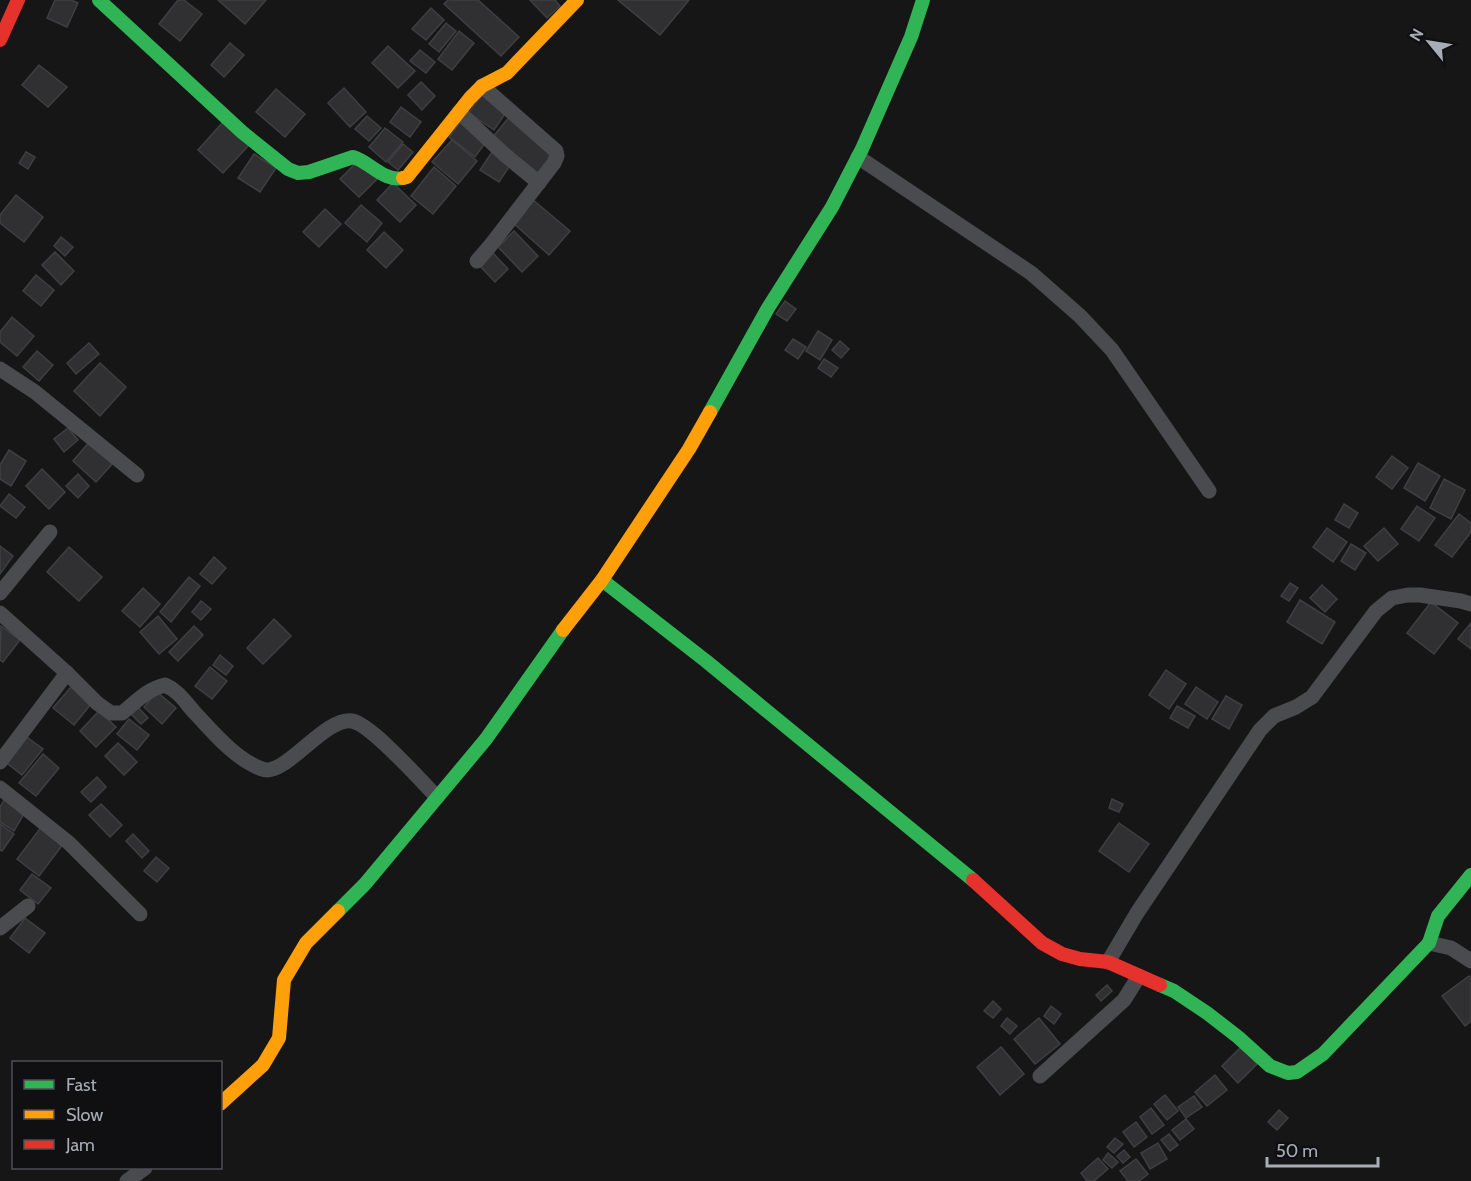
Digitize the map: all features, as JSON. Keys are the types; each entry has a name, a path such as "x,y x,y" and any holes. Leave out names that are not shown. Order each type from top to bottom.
{"street":[{"path":"0,40 18,0"},
{"path":"99,0 242,132 288,169 298,173 309,172 353,157 360,158 389,179 401,180 407,177 482,86 507,73 572,2"},
{"path":"222,1102 263,1065 279,1038 284,981 306,943 365,884 415,827 437,796 486,739 574,614 602,580 689,449 768,308 832,207 858,158 911,37 923,0"},
{"path":"477,261 539,183 557,156 556,151 482,86"},
{"path":"459,112 539,183"},
{"path":"858,158 1031,273 1080,316 1112,350 1209,491"},
{"path":"0,369 35,392 137,475"},
{"path":"0,593 50,532"},
{"path":"602,580 706,661 950,861 1042,943 1062,954 1080,959 1108,962 1174,991 1238,1037 1270,1066 1288,1073 1297,1072 1323,1054 1429,943 1438,916 1471,875"},
{"path":"1108,962 1137,913 1260,730 1274,716 1305,703 1312,697 1376,611 1392,598 1408,595 1471,604"},
{"path":"0,614 67,673 97,703 111,713 122,713 147,692 165,685 172,688 228,747 247,762 264,771 278,769 322,734 344,721 352,721 370,731 437,796"},
{"path":"0,762 67,673"},
{"path":"0,788 69,843 140,914"},
{"path":"0,928 28,906"},
{"path":"1429,943 1451,948 1471,961"},
{"path":"1040,1076 1124,1000 1139,976"},
{"path":"127,1181 142,1169"}],"building":[{"path":"55,0 71,0 78,3 67,27 47,18"},
{"path":"178,0 184,0 202,14 180,41 159,24"},
{"path":"218,0 266,0 245,24"},
{"path":"448,0 478,0 519,37 501,56 444,4"},
{"path":"530,0 555,0 560,6 547,18"},
{"path":"618,0 689,0 660,35"},
{"path":"431,8 444,20 426,40 412,29"},
{"path":"446,23 456,31 439,52 429,44"},
{"path":"459,31 474,43 452,70 438,59"},
{"path":"230,43 244,55 224,77 211,65"},
{"path":"388,46 415,71 398,88 372,63"},
{"path":"420,50 435,62 426,73 410,61"},
{"path":"39,65 67,87 48,107 22,85"},
{"path":"421,82 435,96 422,110 408,95"},
{"path":"344,88 366,112 350,127 328,103"},
{"path":"276,89 305,114 285,137 256,112"},
{"path":"482,94 507,111 494,130 469,113"},
{"path":"401,107 421,122 410,137 390,122"},
{"path":"367,116 381,128 369,141 355,129"},
{"path":"510,116 555,151 538,173 493,137"},
{"path":"462,120 488,139 475,157 449,137"},
{"path":"223,122 249,145 223,173 198,150"},
{"path":"385,128 403,142 386,162 369,147"},
{"path":"452,140 477,161 458,184 432,162"},
{"path":"403,144 413,152 398,170 388,162"},
{"path":"26,152 35,157 28,169 19,163"},
{"path":"492,152 511,164 499,182 480,170"},
{"path":"254,154 276,168 260,192 238,178"},
{"path":"358,161 377,179 359,197 340,179"},
{"path":"434,167 456,186 433,214 411,196"},
{"path":"393,183 416,205 400,222 377,200"},
{"path":"16,195 43,217 24,242 0,223 0,215"},
{"path":"532,199 570,231 549,255 512,222"},
{"path":"361,205 382,223 367,242 345,223"},
{"path":"325,209 341,224 319,247 303,232"},
{"path":"514,231 538,256 522,272 498,247"},
{"path":"384,232 403,250 386,268 367,250"},
{"path":"61,237 73,247 65,256 54,246"},
{"path":"55,252 74,271 61,285 42,265"},
{"path":"492,252 508,269 495,282 479,265"},
{"path":"36,275 54,290 41,306 23,291"},
{"path":"785,301 796,309 787,321 776,314"},
{"path":"12,317 34,336 17,356 0,342 0,332"},
{"path":"818,331 832,340 820,360 806,351"},
{"path":"793,339 806,347 798,359 785,350"},
{"path":"840,341 849,349 841,358 832,350"},
{"path":"89,343 99,354 76,374 67,363"},
{"path":"37,351 53,365 39,381 23,367"},
{"path":"824,359 838,368 831,377 818,368"},
{"path":"100,363 126,387 100,416 74,391"},
{"path":"68,428 78,440 64,452 54,439"},
{"path":"90,441 114,462 96,482 73,461"},
{"path":"9,450 26,461 11,486 0,479 0,465"},
{"path":"1392,456 1408,468 1392,489 1376,477"},
{"path":"1418,463 1440,476 1425,501 1404,488"},
{"path":"42,469 65,492 49,509 26,486"},
{"path":"78,474 89,486 78,498 66,486"},
{"path":"1444,479 1465,490 1451,519 1430,508"},
{"path":"9,494 25,507 16,518 0,506"},
{"path":"1344,504 1358,513 1349,528 1335,520"},
{"path":"1417,506 1435,518 1419,541 1401,529"},
{"path":"1459,514 1471,523 1471,532 1452,557 1435,545"},
{"path":"1327,528 1347,542 1333,562 1313,547"},
{"path":"1384,528 1398,544 1378,561 1364,546"},
{"path":"1351,544 1366,553 1355,570 1341,561"},
{"path":"0,546 13,556 0,574"},
{"path":"69,547 102,577 79,601 47,572"},
{"path":"214,557 226,568 212,584 200,574"},
{"path":"189,577 200,586 171,622 160,612"},
{"path":"1290,583 1298,588 1289,601 1281,596"},
{"path":"1322,585 1337,599 1325,612 1310,598"},
{"path":"143,588 160,604 140,627 122,611"},
{"path":"1300,600 1335,622 1322,644 1287,622"},
{"path":"201,601 211,609 201,620 192,612"},
{"path":"1431,602 1458,623 1434,654 1407,633"},
{"path":"158,616 177,639 159,654 140,632"},
{"path":"274,619 291,636 263,664 247,648"},
{"path":"1471,623 1471,649 1458,639"},
{"path":"1,626 20,640 3,662 0,660"},
{"path":"194,626 203,635 178,661 169,652"},
{"path":"220,655 233,666 226,675 213,665"},
{"path":"210,667 227,681 212,699 195,686"},
{"path":"1166,670 1186,684 1169,709 1149,695"},
{"path":"71,687 91,704 74,725 53,708"},
{"path":"1196,687 1218,702 1207,719 1185,704"},
{"path":"157,692 176,708 162,724 144,707"},
{"path":"1226,696 1242,705 1229,729 1212,719"},
{"path":"137,706 148,718 141,724 130,713"},
{"path":"1177,706 1195,716 1188,728 1170,718"},
{"path":"99,711 116,727 96,747 80,731"},
{"path":"129,719 149,735 137,750 117,734"},
{"path":"24,735 43,749 22,775 4,761"},
{"path":"118,743 137,762 124,775 105,756"},
{"path":"43,754 59,768 36,796 19,783"},
{"path":"97,777 106,787 91,802 81,792"},
{"path":"1112,799 1123,804 1119,812 1109,808"},
{"path":"4,800 25,812 14,831 0,822 0,807"},
{"path":"101,804 122,825 110,837 89,815"},
{"path":"1119,823 1149,844 1129,872 1099,851"},
{"path":"0,824 14,834 2,851 0,850"},
{"path":"42,826 64,843 39,876 17,859"},
{"path":"133,834 149,851 142,858 126,841"},
{"path":"156,857 169,868 157,882 144,871"},
{"path":"32,874 51,888 38,904 20,890"},
{"path":"25,918 45,933 29,953 10,938"},
{"path":"1469,976 1471,979 1471,1021 1465,1026 1442,996"},
{"path":"1107,985 1112,991 1101,1001 1096,995"},
{"path":"993,1001 1001,1009 993,1018 984,1011"},
{"path":"1051,1006 1061,1014 1054,1024 1044,1016"},
{"path":"1007,1018 1017,1026 1010,1034 1001,1026"},
{"path":"1039,1018 1060,1044 1035,1064 1014,1039"},
{"path":"1001,1047 1024,1074 1000,1095 977,1067"},
{"path":"1241,1047 1257,1064 1238,1083 1222,1066"},
{"path":"1215,1075 1227,1090 1207,1106 1195,1092"},
{"path":"1165,1095 1178,1111 1167,1120 1154,1104"},
{"path":"1194,1096 1202,1107 1186,1118 1178,1107"},
{"path":"1151,1108 1164,1125 1152,1134 1140,1117"},
{"path":"1279,1110 1288,1118 1277,1130 1268,1122"},
{"path":"1186,1119 1194,1129 1180,1140 1172,1130"},
{"path":"1136,1122 1147,1137 1134,1147 1123,1132"},
{"path":"1169,1134 1178,1145 1170,1151 1161,1140"},
{"path":"1115,1138 1123,1144 1114,1153 1107,1147"},
{"path":"1158,1143 1167,1159 1150,1169 1141,1153"},
{"path":"1124,1150 1130,1157 1123,1163 1117,1156"},
{"path":"1108,1153 1118,1162 1112,1168 1103,1160"},
{"path":"1098,1158 1108,1169 1094,1181 1087,1181 1081,1173"},
{"path":"1136,1159 1148,1174 1139,1181 1128,1181 1120,1171"}],"traffic: fast":[{"path":"99,0 242,132 288,169 298,173 309,172 353,157 390,177 403,178"},
{"path":"710,412 768,308 832,207 862,149 911,37 923,0"},
{"path":"602,580 706,661 973,880"},
{"path":"338,911 365,884 486,739 563,630"},
{"path":"1160,985 1174,991 1207,1013 1270,1066 1288,1073 1297,1072 1323,1054 1429,943 1438,916 1471,875"}],"traffic: slow":[{"path":"403,178 407,177 470,98 482,86 507,73 577,0"},
{"path":"563,630 602,580 689,449 710,412"},
{"path":"222,1102 263,1065 279,1038 284,980 306,943 338,911"}],"traffic: jam":[{"path":"0,40 18,0"},
{"path":"973,880 1042,943 1062,954 1080,959 1108,962 1160,985"}]}
